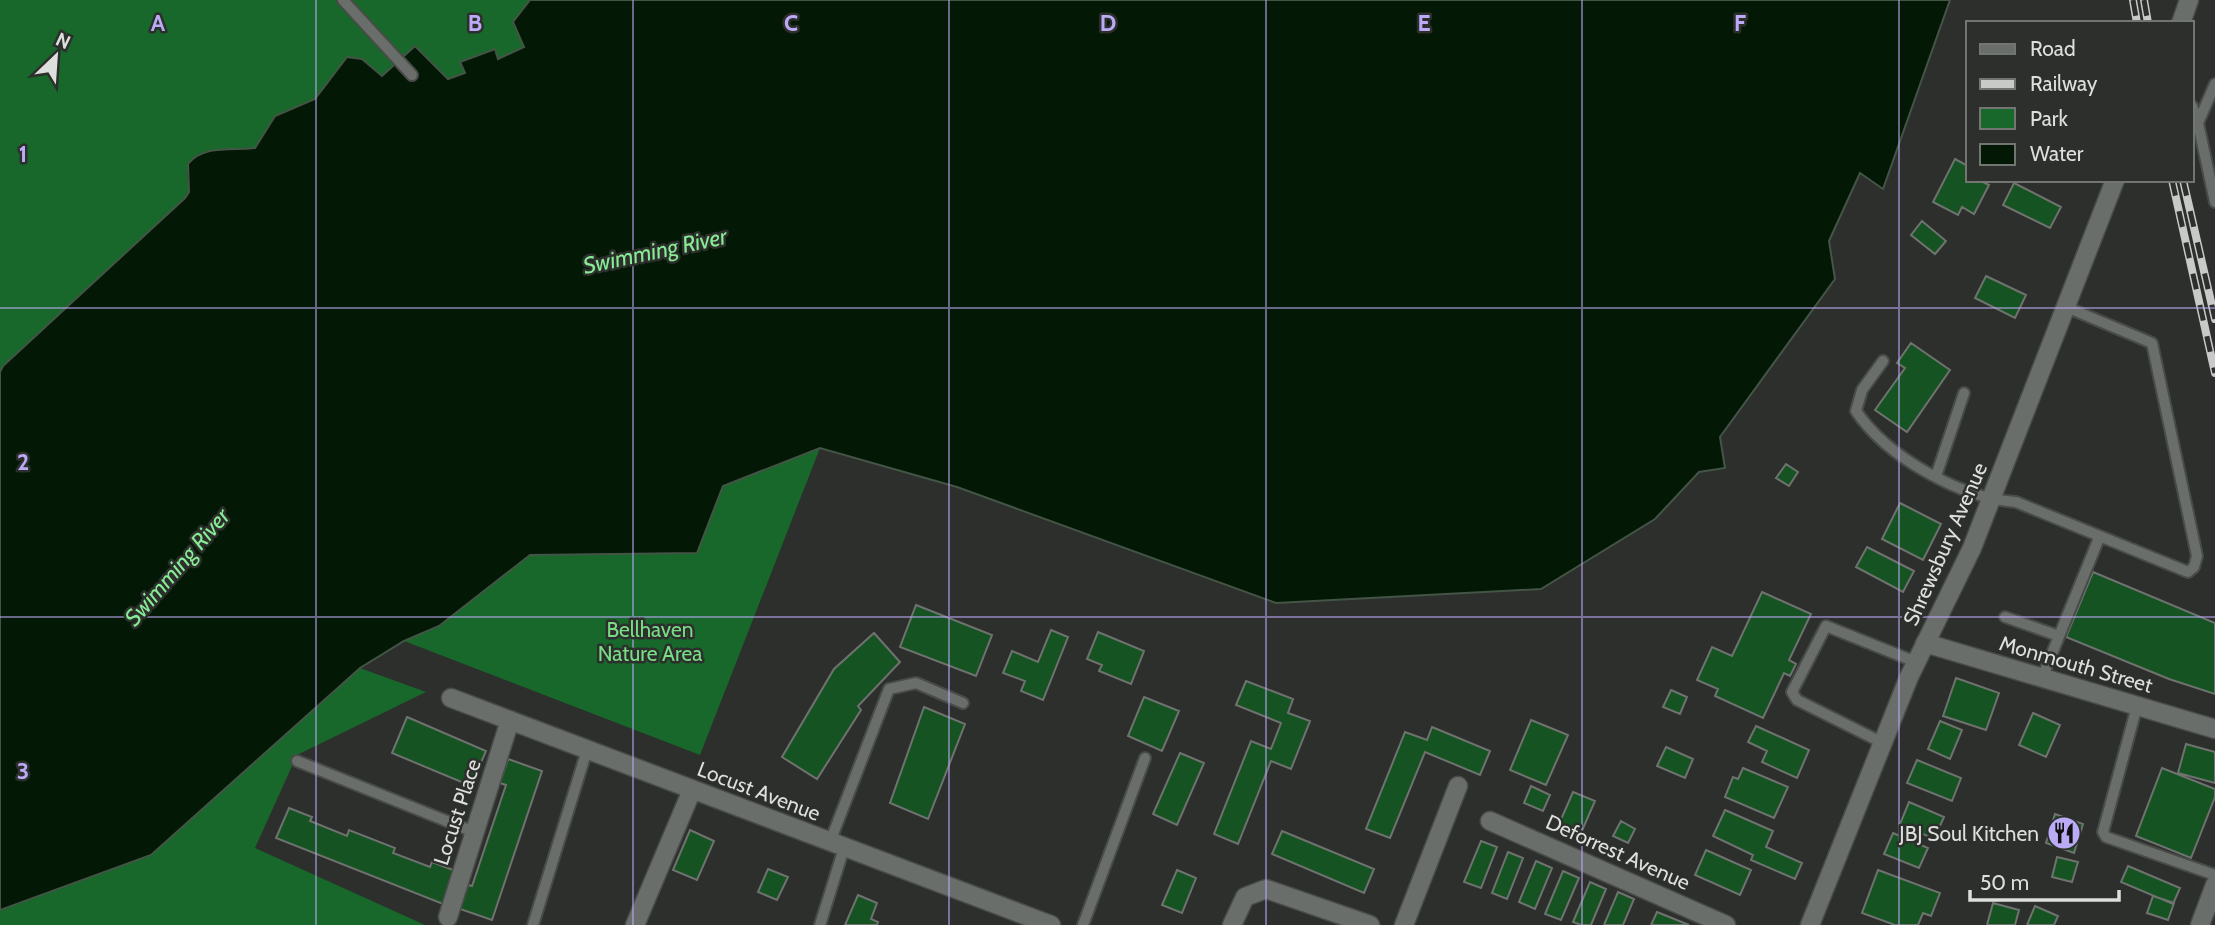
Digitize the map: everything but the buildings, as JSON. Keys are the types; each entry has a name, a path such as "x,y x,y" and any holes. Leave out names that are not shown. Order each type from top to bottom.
{"street":[{"path":"2182,21 2189,0"},
{"name":"Shrewsbury Avenue","path":"1810,925 1916,662 1991,500 2114,182"},
{"name":"Monmouth Street","path":"1925,643 2215,729"},
{"name":"Locust Avenue","path":"451,698 1051,925"},
{"name":"Locust Place","path":"448,917 510,720"},
{"path":"1404,925 1458,786"},
{"path":"635,925 692,790"},
{"name":"Deforrest Avenue","path":"1490,821 1726,925"},
{"path":"2200,925 2215,885"},
{"path":"1232,925 1245,897 1266,889 1370,925"}],"lane":[{"path":"343,0 412,75"},
{"path":"2198,123 2215,84"},
{"path":"2194,112 2211,161 2215,202"},
{"path":"1884,361 1862,390 1856,411 1867,428 1913,466 1991,500 2016,502 2181,571 2194,567 2197,556 2152,343 2123,328 2066,307"},
{"path":"1936,476 1964,393"},
{"path":"2042,678 2099,538"},
{"path":"2005,617 2059,636"},
{"path":"1883,743 1797,700 1792,692 1826,626 1916,662"},
{"path":"820,925 837,845 889,689 916,683 963,703"},
{"path":"2137,706 2103,832 2106,838 2215,875"},
{"path":"533,925 587,750"},
{"path":"1083,925 1145,758"},
{"path":"297,761 474,832"}],"green space":[{"path":"0,0 530,0 513,22 524,47 498,59 495,49 460,63 465,73 448,79 415,46 382,76 362,59 308,104 275,116 255,148 230,149 187,173 189,192 185,198 3,366 0,372"},
{"name":"Bellhaven Nature Area","path":"820,448 700,755 404,641 439,626 530,555 697,553 723,486"},
{"path":"360,668 426,692 297,755 255,848 425,925 0,925 0,910 151,855"}],"water":[{"name":"Swimming River","path":"530,0 1950,0 1883,189 1860,173 1829,241 1835,279 1720,437 1725,468 1699,472 1655,519 1541,589 1276,603 957,487 820,448 723,486 697,553 530,555 439,626 404,641 360,668 151,855 0,910 0,372 3,366 185,198 189,192 188,164 202,153 255,148 275,116 315,99 347,57 362,59 382,76 415,46 448,79 465,73 460,62 495,49 498,59 524,47 513,22"}],"railway":[{"path":"2133,0 2137,21"},
{"path":"2144,0 2148,21"},
{"path":"2172,182 2215,373"},
{"path":"2183,182 2215,319"}],"place":[{"name":"JBJ Soul Kitchen","path":"2064,833"}]}
